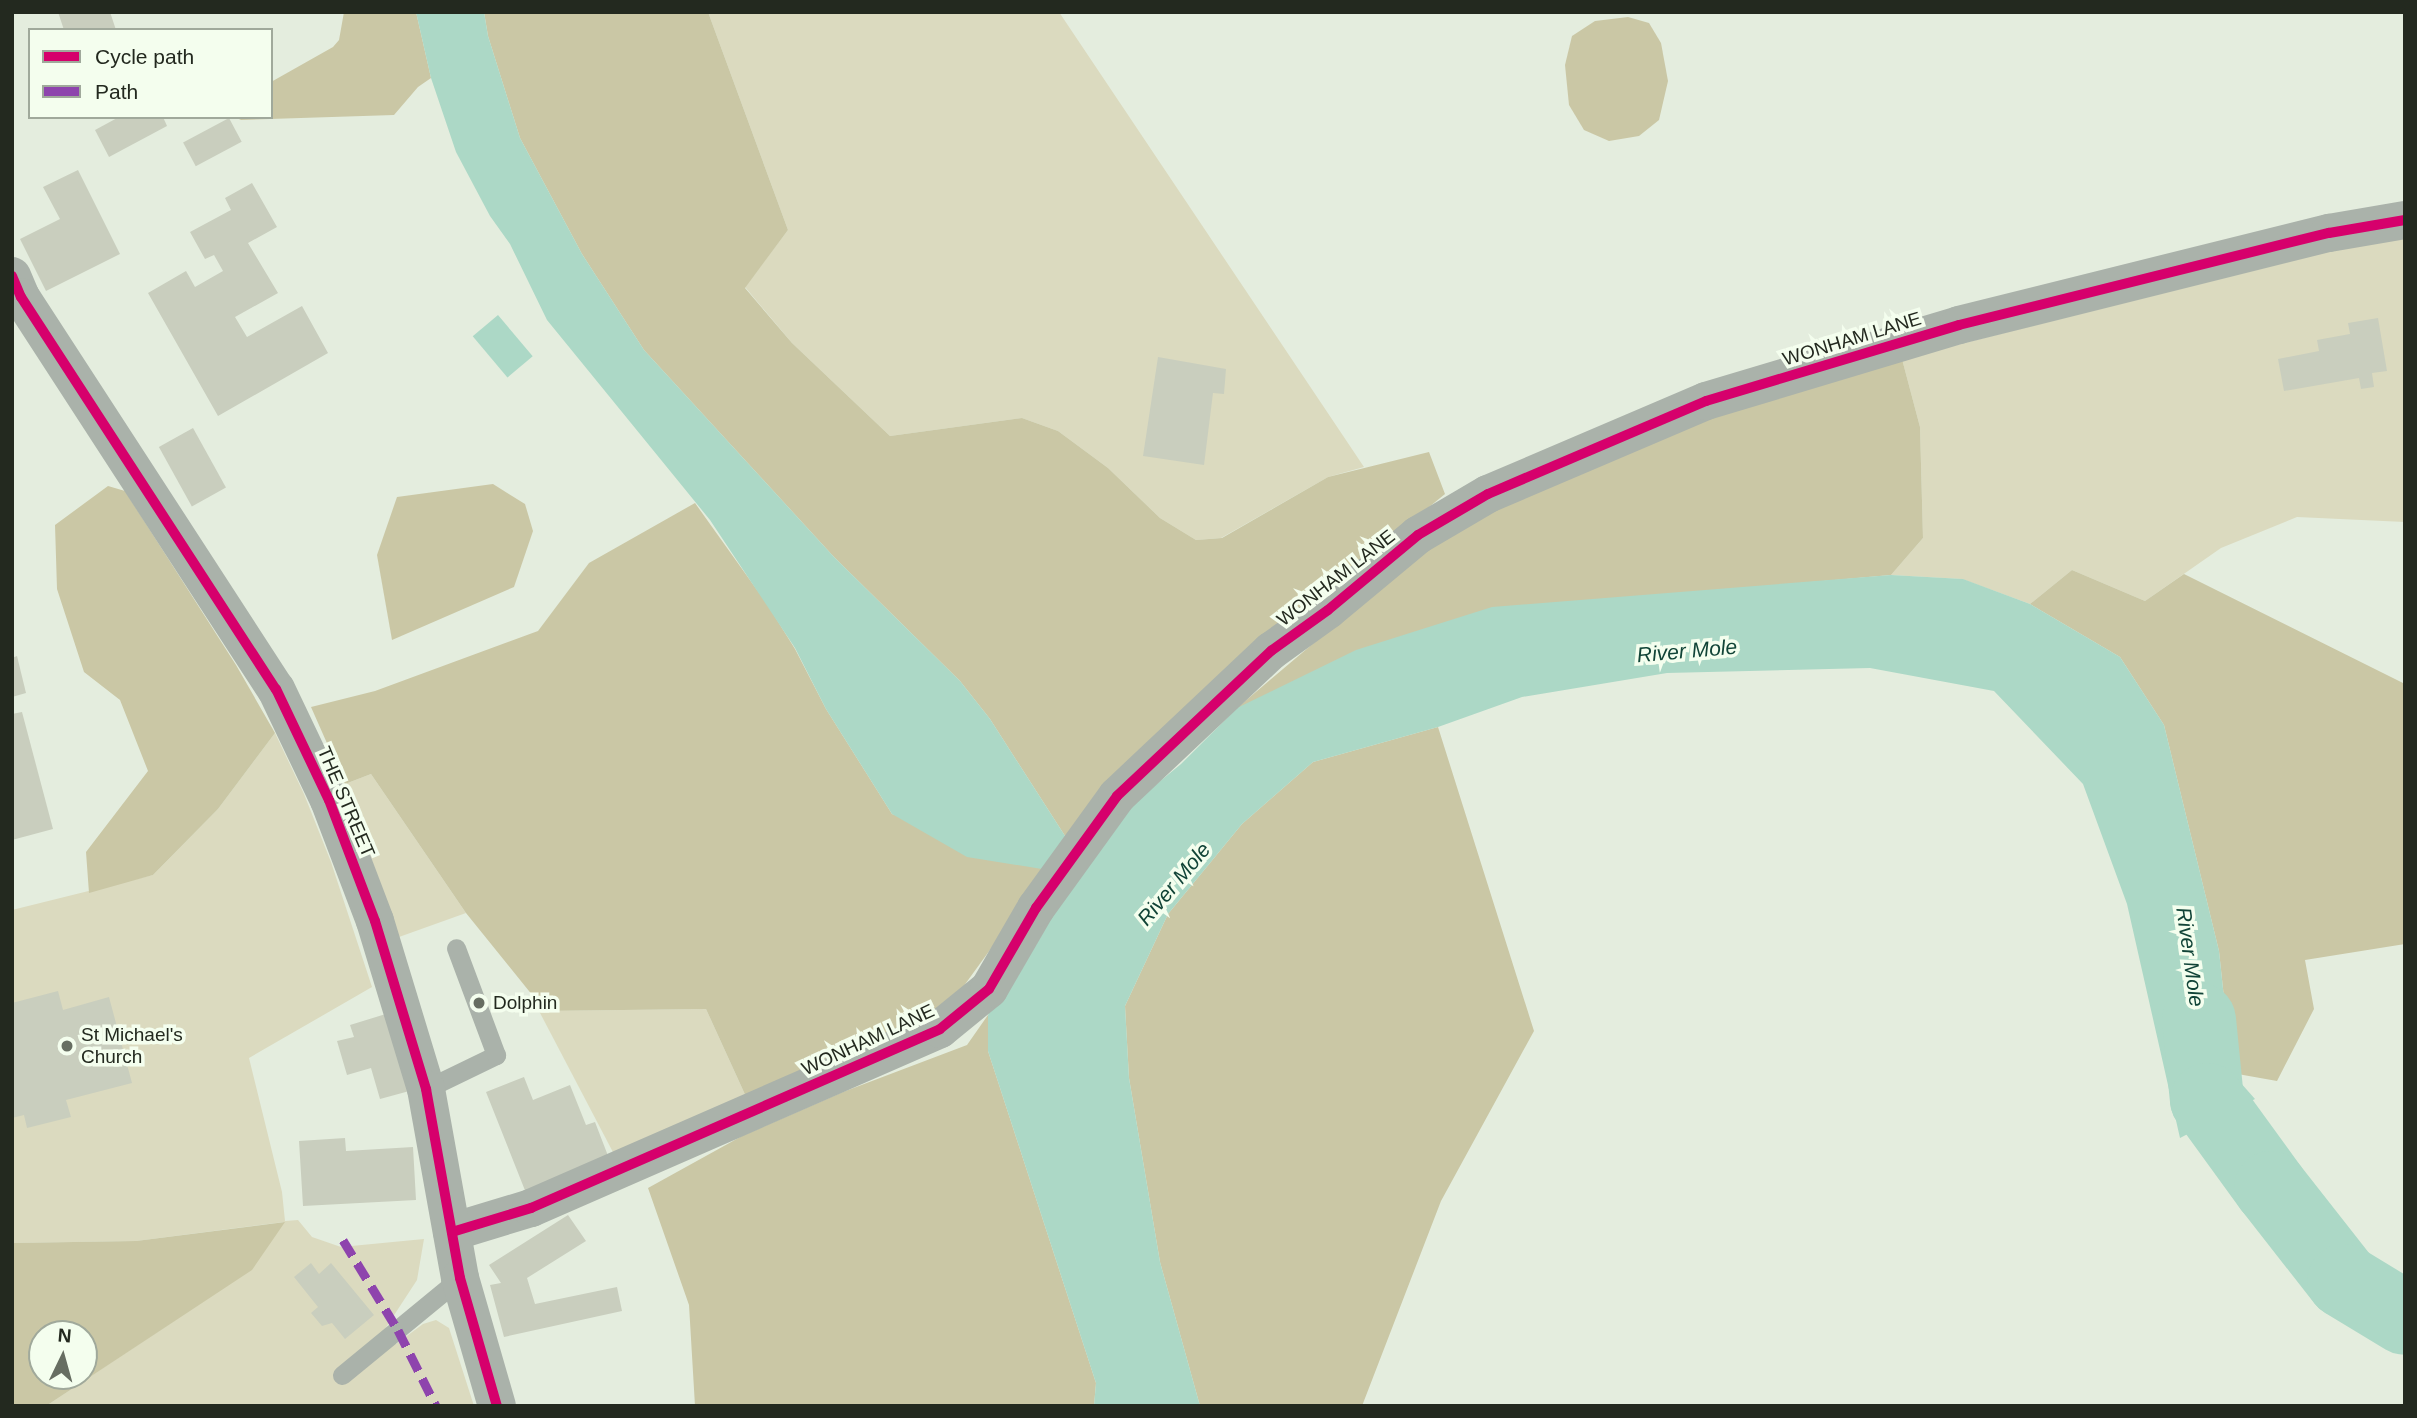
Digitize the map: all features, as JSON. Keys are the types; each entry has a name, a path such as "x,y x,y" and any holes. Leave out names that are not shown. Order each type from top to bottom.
{"street":[{"name":"WONHAM LANE","path":"452,1232 531,1208 940,1029 989,989 1036,908 1117,796 1271,651 1328,610 1418,535 1488,494 1706,401 1746,389 1972,322 2329,233 2405,220"},
{"name":"THE STREET","path":"15,293 276,689 329,800 375,921 426,1089 460,1278 497,1406"}],"lane":[{"path":"426,1089 496,1055 456,948"},
{"path":"342,1375 460,1278"}],"shaded area":[{"path":"344,12 416,12 431,78 418,87 394,115 273,119 273,81 333,47 339,40"},
{"path":"484,12 708,12 788,230 745,288 792,343 890,436 1022,418 1058,431 1108,468 1160,518 1196,540 1222,538 1328,477 1429,452 1445,494 1369,556 1067,839 990,719 960,681 834,557 644,350 582,254 520,138 488,36"},
{"path":"708,12 1059,12 1364,467 1328,477 1221,538 1196,540 1160,518 1108,468 1058,431 1022,418 890,436 792,343 745,287 788,230"},
{"path":"1628,17 1649,23 1661,43 1668,81 1659,120 1639,136 1609,141 1584,130 1569,105 1565,65 1572,36 1595,21"},
{"path":"2405,230 2405,522 2297,517 2221,548 2145,601 2072,570 2030,604 1962,579 1891,575 1923,538 1920,427 1902,359"},
{"path":"1902,359 1920,427 1923,538 1891,575 1723,590 1237,708 1452,526 1736,404"},
{"path":"493,484 525,504 533,531 514,587 392,640 377,555 397,497"},
{"path":"108,486 125,491 236,665 275,733 218,809 153,875 89,893 86,852 148,771 120,700 84,672 57,589 55,525"},
{"path":"695,503 767,604 795,649 826,709 892,814 1048,870 950,1005 748,1101 706,1009 539,1011 533,996 466,913 371,774 345,784 311,707 375,691 538,631 589,563"},
{"path":"2072,570 2145,601 2184,574 2405,684 2405,944 2305,960 2314,1009 2277,1081 2232,1073 2219,951 2164,725 2120,657 2030,604"},
{"path":"1438,727 1534,1031 1441,1201 1362,1406 1200,1406 1160,1262 1129,1078 1125,1006 1168,914 1242,824 1313,762"},
{"path":"275,733 304,794 331,862 372,987 249,1058 282,1192 285,1221 298,1220 312,1237 341,1247 424,1239 417,1280 385,1329 396,1344 423,1324 436,1320 449,1328 474,1406 46,1406 70,1390 98,1390 98,1371 184,1314 284,1222 136,1241 12,1243 12,910 153,875 218,809"},
{"path":"371,774 466,913 399,937 345,784"},
{"path":"706,1009 748,1101 615,1156 539,1011"},
{"path":"988,1015 988,1051 1096,1383 1094,1406 695,1406 689,1305 648,1188 742,1136 843,1092 967,1045"},
{"path":"285,1222 252,1270 98,1372 98,1320 28,1320 28,1390 70,1390 46,1406 12,1406 12,1243 136,1241"}],"water":[{"path":"416,12 484,12 488,36 520,138 582,254 644,350 834,557 960,681 990,719 1067,839 1048,870 967,857 892,814 826,709 795,648 710,520 547,320 510,244 490,216 456,152 431,78"},
{"path":"498,315 533,356 507,378 473,336"},
{"path":"1891,575 1963,579 2030,604 2120,657 2164,725 2219,951 2232,1073 2255,1099 2180,1138 2127,904 2083,784 1994,691 1870,668 1667,673 1522,697 1438,727 1313,762 1242,824 1168,914 1125,1006 1129,1078 1160,1262 1200,1406 1094,1406 1096,1383 988,1051 988,1015 1031,943 1125,810 1181,764 1237,708 1356,650 1492,607"}],"building":[{"path":"58,12 110,12 115,28 63,28"},
{"path":"115,119 164,119 167,126 109,157 95,130"},
{"path":"230,119 242,142 196,166 183,142"},
{"path":"78,170 120,254 46,291 20,239 60,219 43,187"},
{"path":"252,183 277,227 248,243 278,293 235,317 247,337 302,306 328,353 218,416 148,293 186,271 195,287 223,271 214,255 205,259 190,232 231,210 225,198"},
{"path":"2378,318 2387,371 2372,373 2374,387 2361,389 2359,378 2284,391 2278,359 2319,351 2317,340 2350,334 2348,323"},
{"path":"1158,357 1226,369 1224,394 1213,393 1204,465 1143,456"},
{"path":"193,428 226,487 192,506 159,447"},
{"path":"17,656 26,693 12,697 12,658"},
{"path":"22,712 53,829 12,840 12,714"},
{"name":"St Michael's Church","path":"58,991 63,1010 109,997 132,1083 66,1100 71,1117 27,1128 24,1115 12,1118 12,1003"},
{"path":"389,1013 413,1090 380,1099 371,1068 347,1075 337,1041 354,1037 350,1025"},
{"path":"524,1077 533,1100 570,1085 586,1125 595,1122 610,1161 526,1193 486,1092"},
{"path":"345,1138 346,1151 413,1147 416,1200 303,1206 299,1141"},
{"path":"568,1215 586,1241 527,1278 535,1304 617,1287 622,1311 504,1337 490,1285 501,1283 489,1265"},
{"path":"311,1263 319,1274 331,1263 374,1315 345,1339 332,1323 322,1326 311,1313 318,1307 294,1277"}],"waterway":[{"name":"River Mole","path":"2199,1020 2207,1100 2344,1281 2405,1318"}],"marked path":[{"path":"343,1240 398,1330 436,1406"}],"cycle path":[{"path":"452,1232 531,1208 940,1029 989,989 1036,908 1117,796 1271,651 1328,610 1418,535 1488,494 1706,401 1959,325 2329,233 2405,220"},
{"path":"12,276 21,297 276,689 329,800 375,921 426,1089 460,1278 497,1406"}],"place":[{"name":"Dolphin","path":"479,1003"},
{"name":"St Michael's Church","path":"67,1046"}]}
